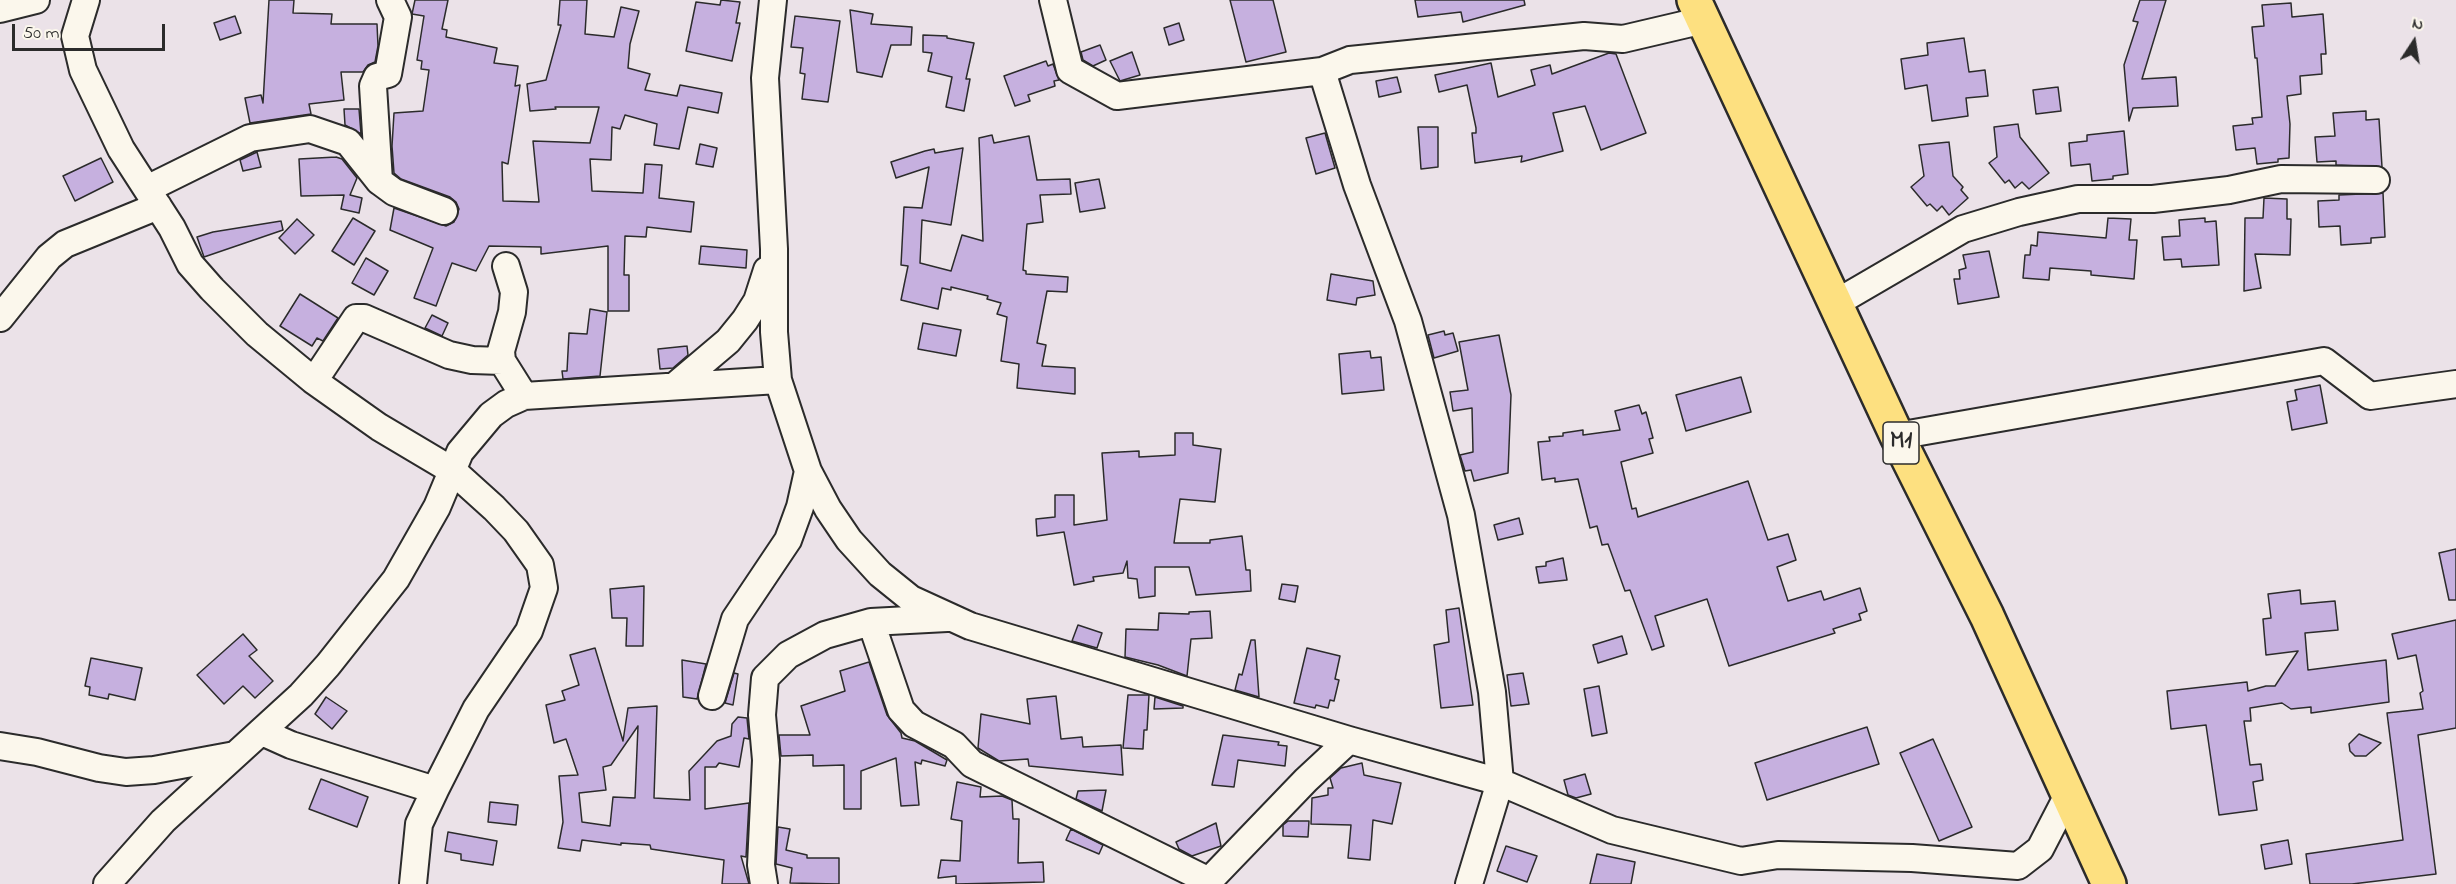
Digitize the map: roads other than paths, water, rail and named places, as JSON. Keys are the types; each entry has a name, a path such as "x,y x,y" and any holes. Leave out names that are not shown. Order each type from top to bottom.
{"highway":[{"name":"M1","path":"1699,10 1898,436 1987,616 2109,884"}],"street":[{"path":"0,9 36,0"},
{"path":"86,0 75,36 83,70 116,140 190,264 257,334 314,381 369,421 453,471 516,531 540,565 544,588 529,631 476,708 419,824 413,884"},
{"path":"379,181 373,86 377,77 388,74 398,17 390,0"},
{"path":"773,0 765,78 774,249 774,332 778,380 808,471 828,509 849,540 880,574 911,599 970,626 1349,740 1500,782 1612,830 1741,861 1790,855 1912,858 2018,866 2040,849 2068,795"},
{"path":"1053,0 1070,70 1117,96 1322,70 1350,60 1584,36 1623,39 1699,10"},
{"path":"1322,70 1357,185 1408,321 1461,515 1492,692 1500,782 1469,884"},
{"path":"0,318 49,257 64,244 152,197 250,138 310,129 348,142 379,181 394,192 444,211"},
{"path":"1836,303 1963,229 2019,212 2078,200 2153,199 2229,190 2281,179 2376,180"},
{"path":"676,385 728,340 745,320 757,301 774,249"},
{"path":"506,266 514,292 512,312 501,351 502,361 524,396"},
{"path":"314,381 356,318 364,318 449,355 472,360 502,361"},
{"path":"1898,436 2324,361 2370,396 2456,384"},
{"path":"108,884 163,821 262,732 328,665 396,579 437,507 460,452 491,415 506,404 524,396 778,380"},
{"path":"712,696 735,619 788,540 800,507 808,471"},
{"path":"764,884 760,865 766,760 762,715 765,678 788,655 825,635 871,622 950,618"},
{"path":"871,622 901,710 914,724 954,745 972,764 1207,882 1306,780 1349,740"},
{"path":"262,732 291,745 435,790"},
{"path":"0,746 126,772 164,769 236,755"}]}
